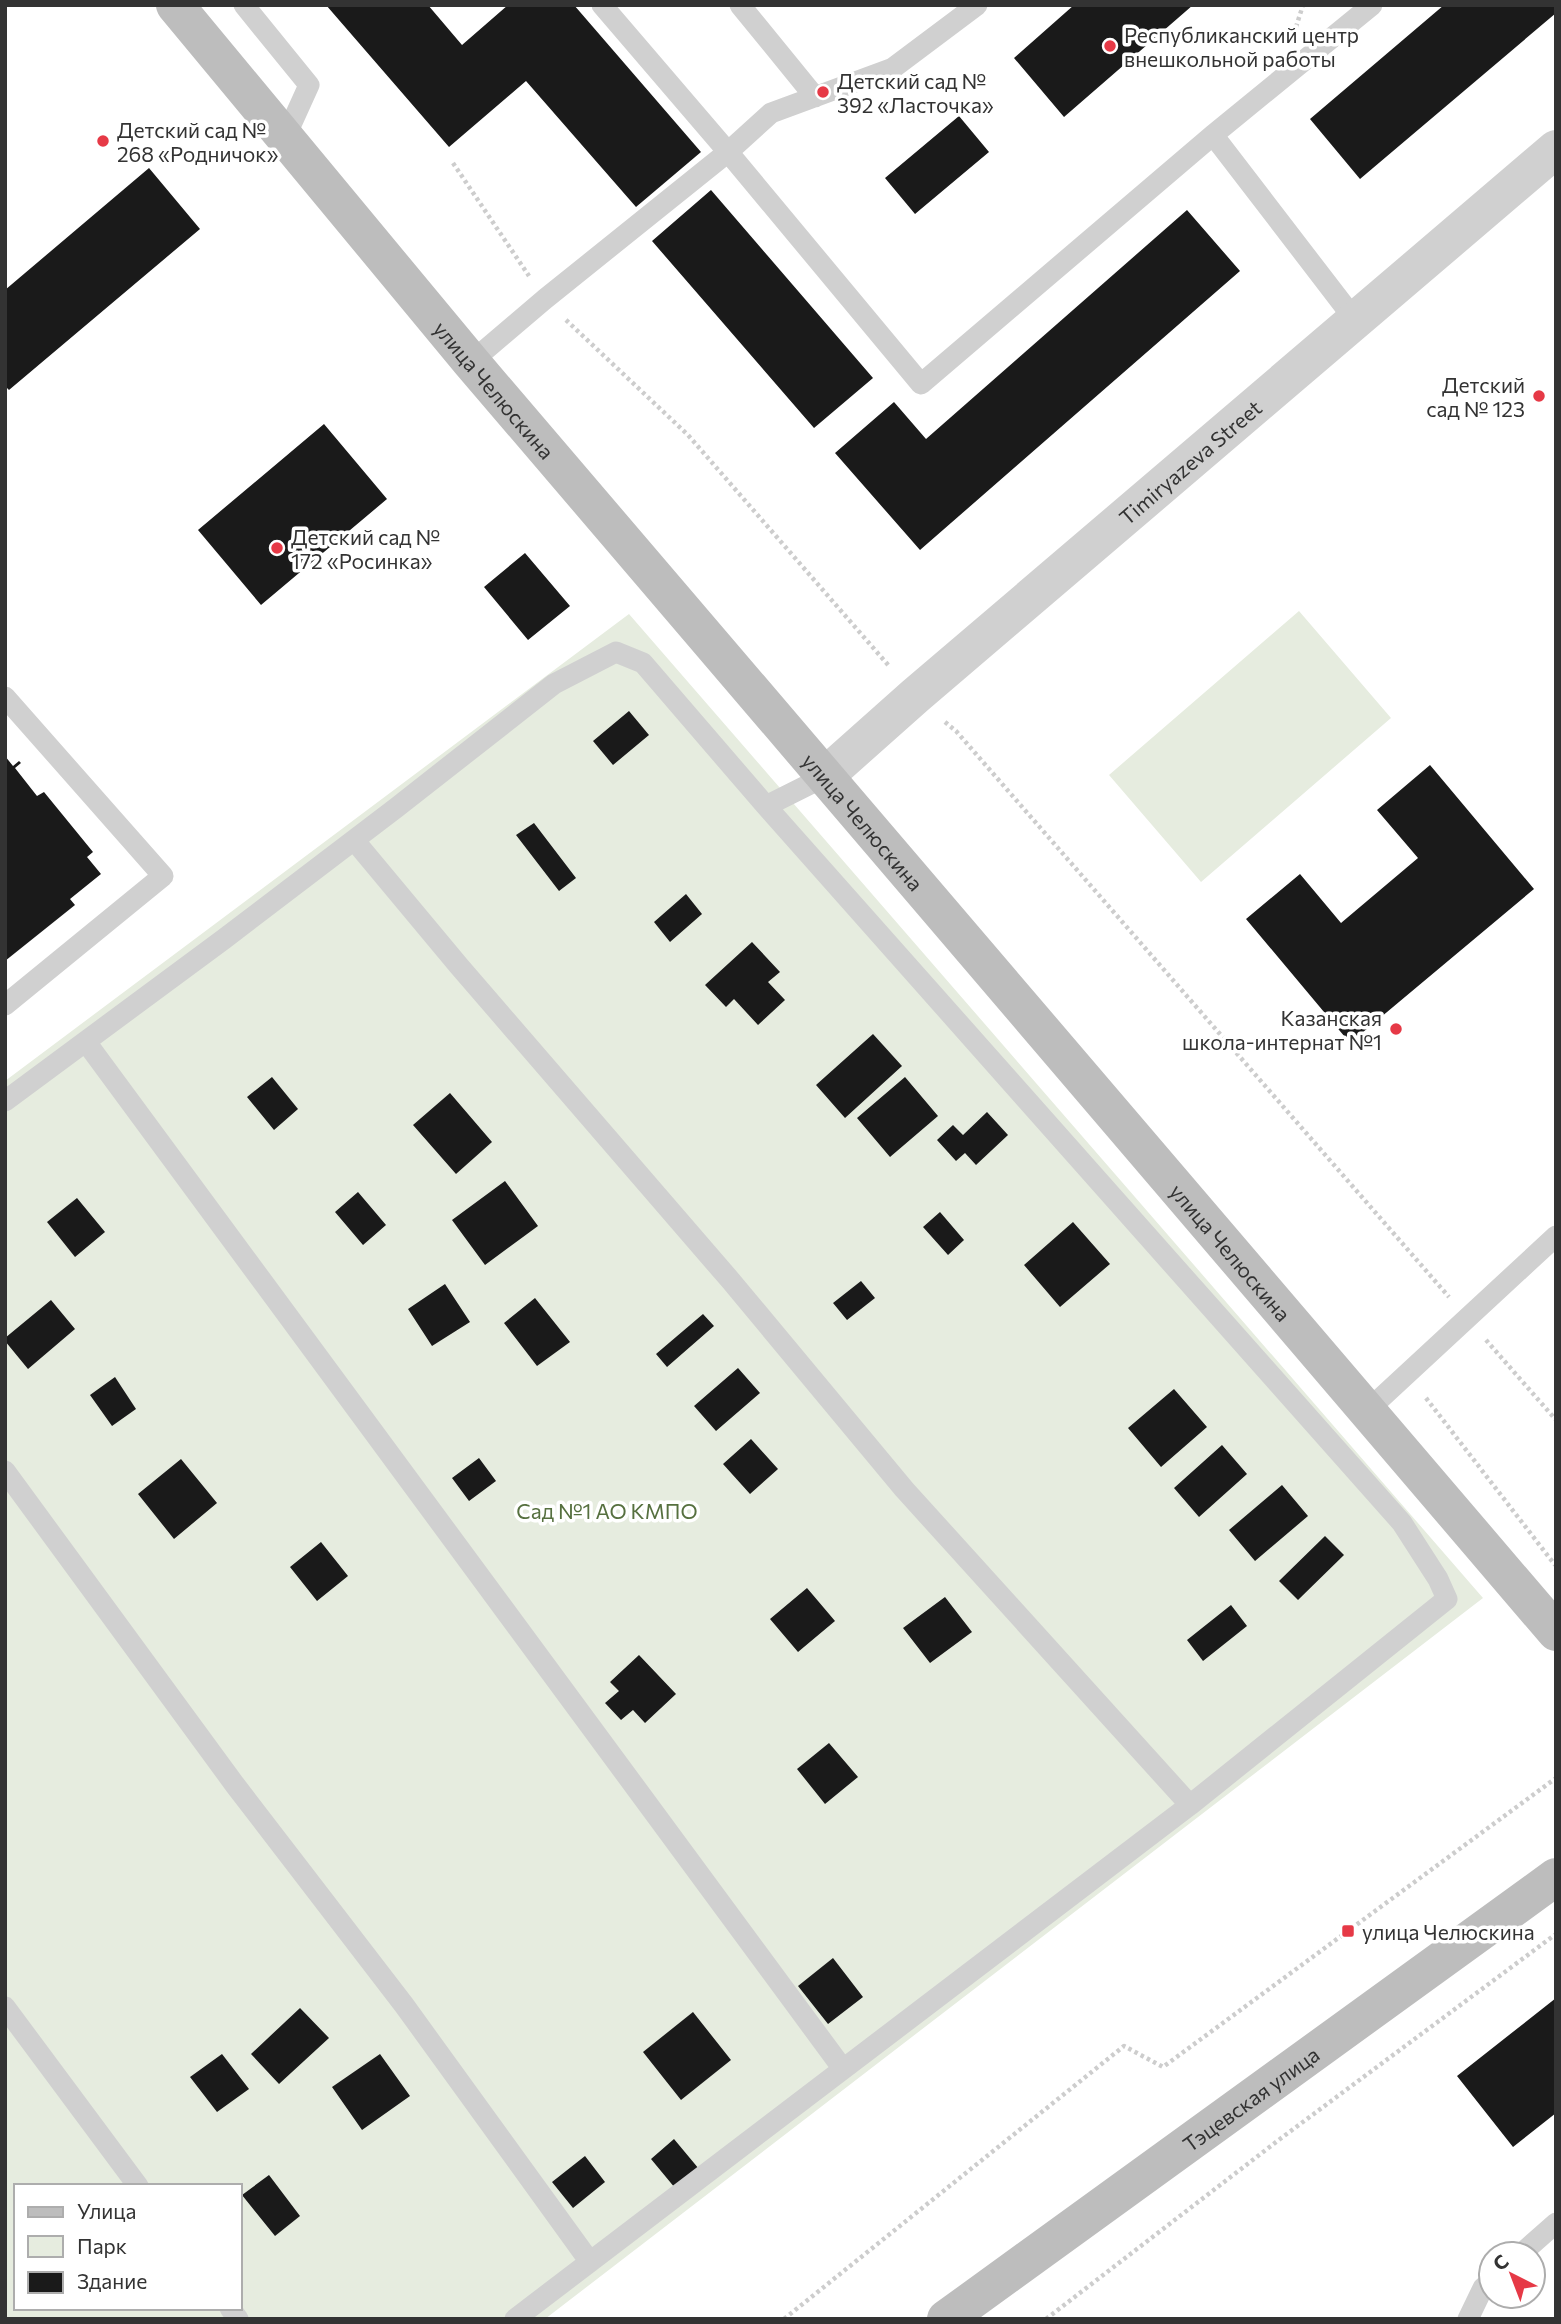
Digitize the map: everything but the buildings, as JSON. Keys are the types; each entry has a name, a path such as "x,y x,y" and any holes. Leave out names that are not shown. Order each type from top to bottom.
{"main road":[{"name":"улица Челюскина","path":"175,5 471,362 1556,1632"},
{"name":"Тэцевская улица","path":"946,2319 1556,1877"}],"street":[{"name":"Timiryazeva Street","path":"824,777 915,696 1556,149"}],"lane":[{"path":"244,5 309,85 285,138"},
{"path":"602,5 921,384 1213,135 1372,5"},
{"path":"740,5 815,97"},
{"path":"471,362 728,152 771,113 893,68 977,5"},
{"path":"1213,135 1355,320"},
{"path":"5,1101 354,840 554,684 617,652 643,663 766,806 1402,1524 1438,1579 1447,1599 1190,1805 515,2319"},
{"path":"5,697 163,876 5,1005"},
{"path":"766,806 824,777"},
{"path":"354,840 905,1489 1190,1805"},
{"path":"86,1042 842,2069"},
{"path":"1368,1410 1556,1236"},
{"path":"5,1471 235,1785 404,2005 590,2262"},
{"path":"5,2007 137,2184"},
{"path":"1536,2240 1556,2222"},
{"path":"1468,2319 1477,2300"}],"path":[{"path":"1293,35 1303,5"},
{"path":"453,163 545,299 688,435 915,696 956,731 1556,1420"},
{"path":"1407,1373 1556,1566"},
{"path":"784,2319 1124,2046 1163,2067 1556,1778"},
{"path":"1046,2319 1280,2138 1556,1934"}],"green space":[{"path":"1299,611 1391,718 1201,882 1109,775"},
{"name":"Сад №1 АО КМПО","path":"629,614 1483,1598 545,2319 5,2319 5,1081"}],"place":[{"name":"Республиканский центр внешкольной работы","path":"1110,46"},
{"name":"Детский сад № 392 «Ласточка»","path":"823,92"},
{"name":"Детский сад № 268 «Родничок»","path":"103,141"},
{"name":"Детский сад № 123","path":"1539,396"},
{"name":"Детский сад № 172 «Росинка»","path":"277,548"},
{"name":"Казанская школа-интернат №1","path":"1396,1029"},
{"name":"улица Челюскина","path":"1348,1931"}]}
